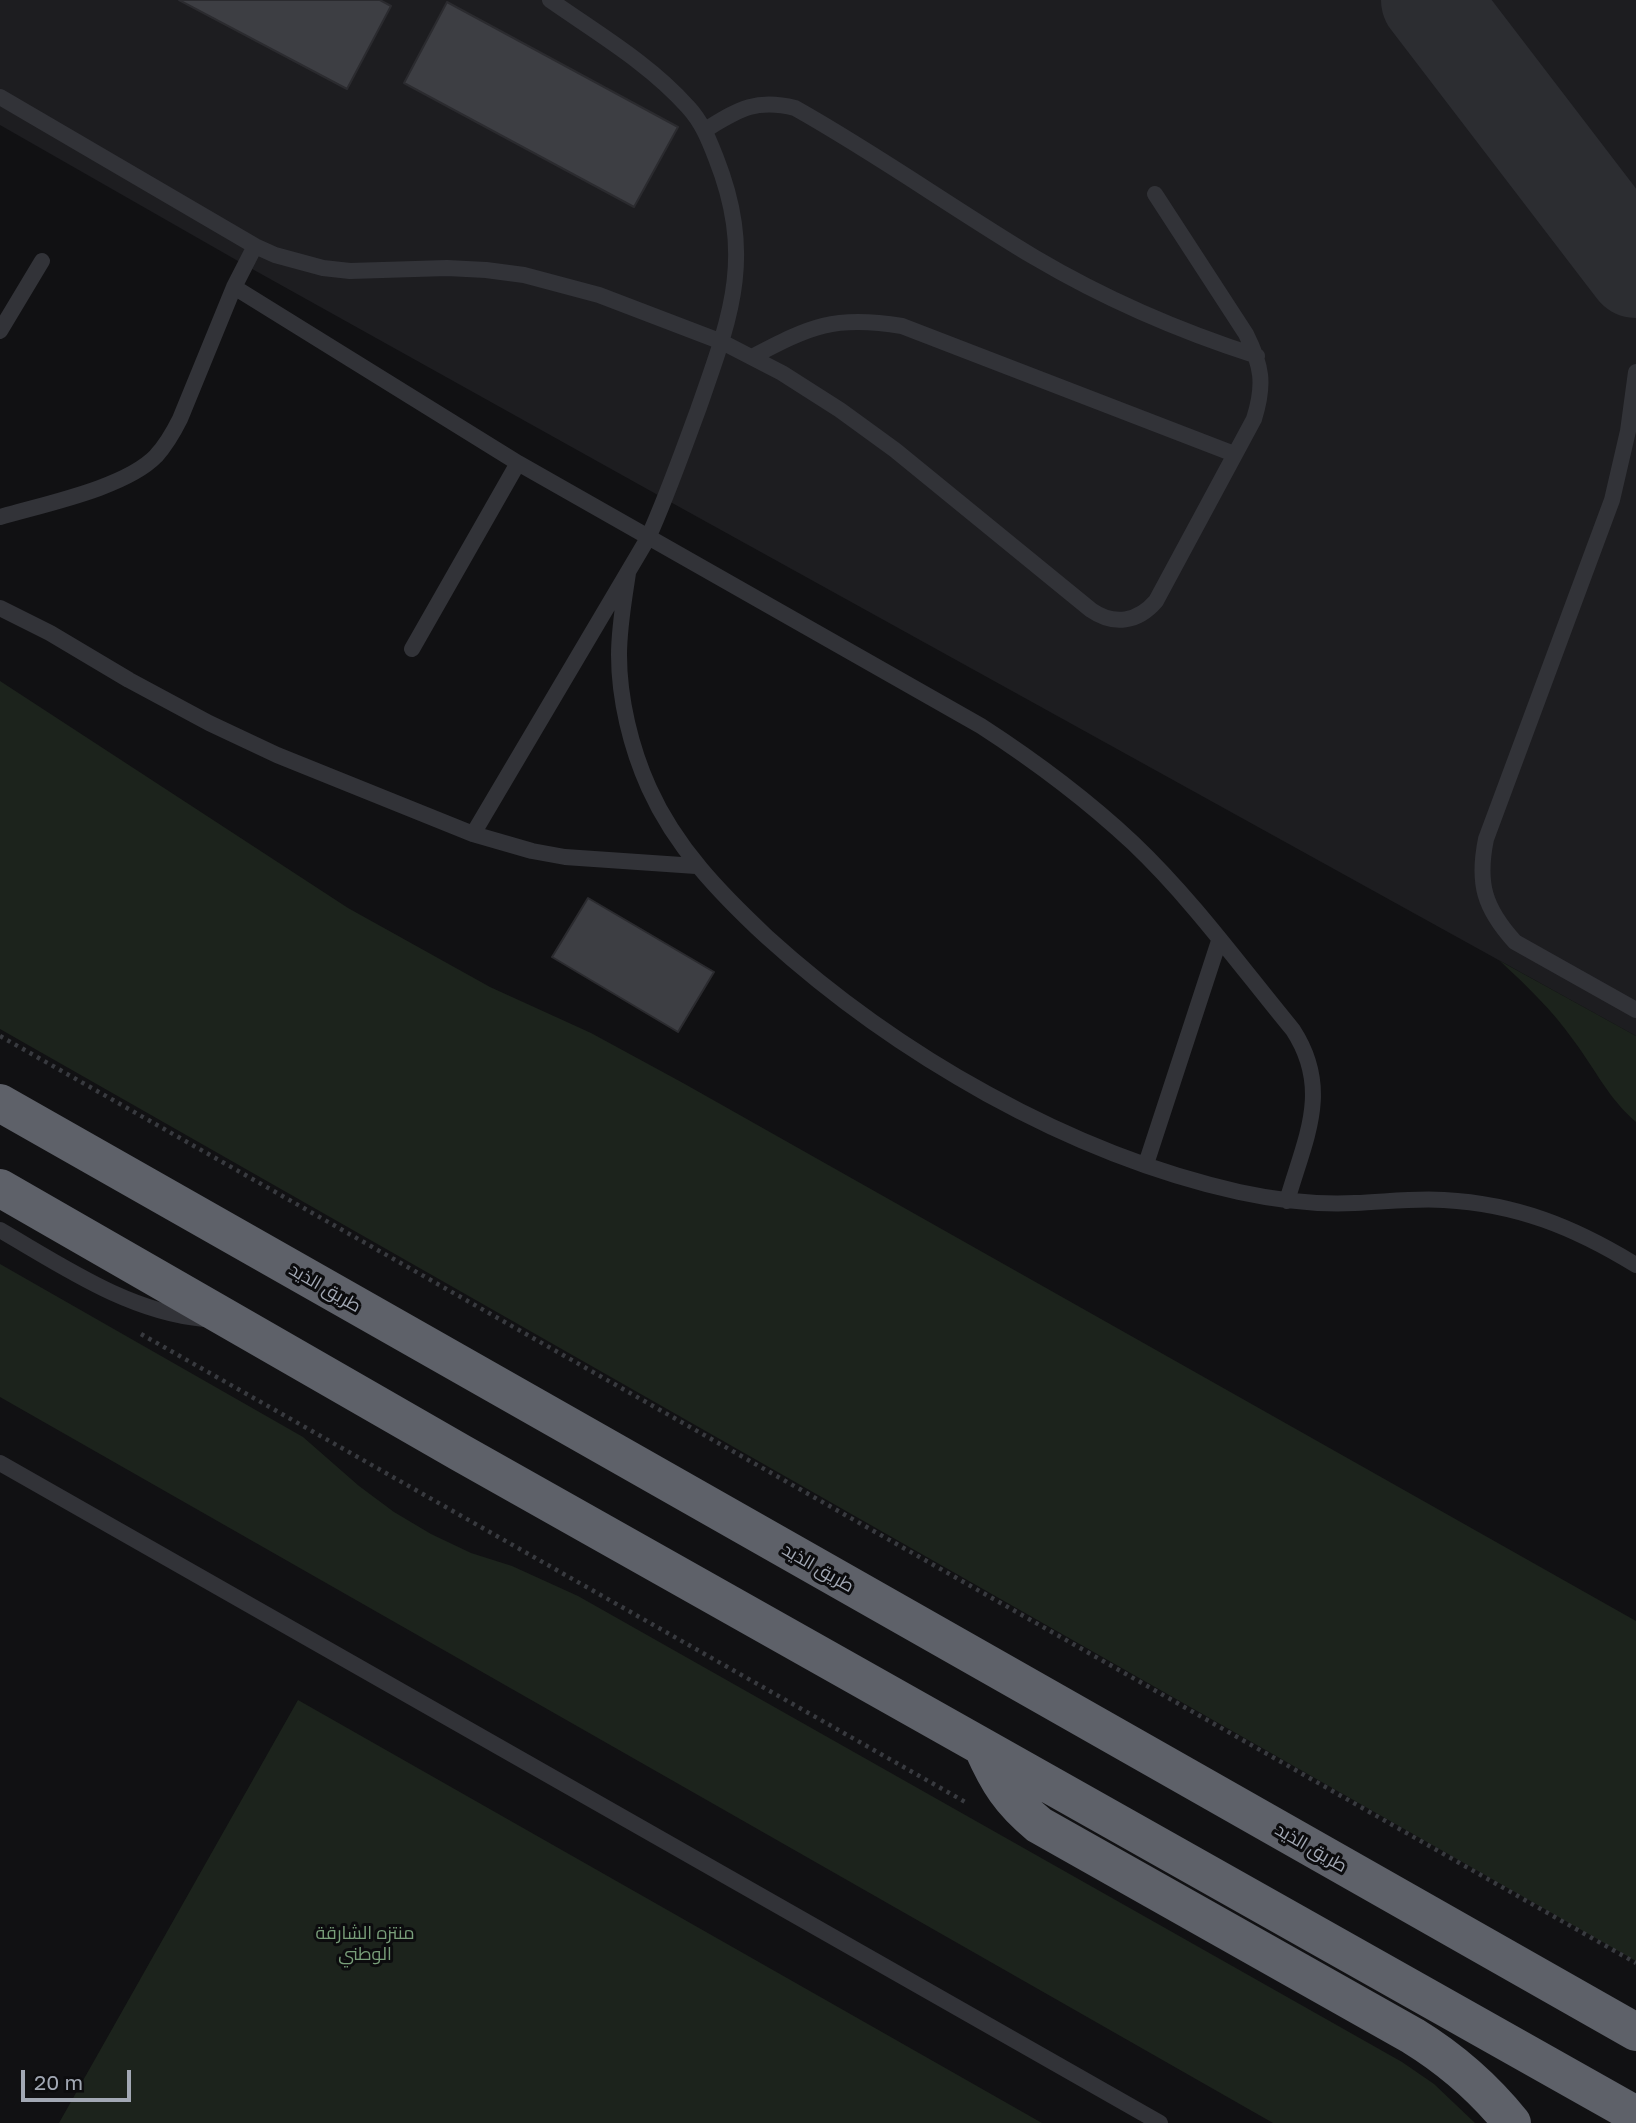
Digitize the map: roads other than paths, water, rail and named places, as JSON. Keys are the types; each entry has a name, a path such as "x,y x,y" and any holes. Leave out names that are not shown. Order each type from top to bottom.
{"highway":[{"name":"طريق الذيد","path":"0,1103 1636,2032"},
{"path":"0,1188 461,1453 1636,2115"},
{"path":"983,1748 996,1778 1014,1804 1039,1825 1423,2042 1472,2078 1513,2123"}],"lane":[{"path":"472,834 648,538 665,499 722,342 736,270 736,234 725,181 705,130 690,109 652,73 550,0"},
{"path":"0,97 255,246 275,255 323,268 350,271 460,269 524,275 599,295 722,342 840,410 895,450 1091,610 1101,617 1124,621 1147,611 1156,601 1254,419 1260,399 1262,377 1257,356 1247,334 1155,194"},
{"path":"705,130 738,110 757,103 776,103 795,108 1035,258 1086,286 1194,335 1257,356"},
{"path":"0,517 125,478 156,457 170,439 180,419 234,287 255,246"},
{"path":"0,331 42,261"},
{"path":"234,287 518,463 981,726 1035,761 1086,801 1135,844 1179,891 1293,1030 1310,1062 1315,1097 1287,1200"},
{"path":"752,357 801,331 825,324 851,321 902,326 1234,454"},
{"path":"1636,372 1628,431 1612,500 1486,839 1482,884 1489,906 1500,925 1515,942 1636,1010"},
{"path":"412,649 518,463"},
{"path":"628,573 619,657 623,700 633,745 649,788 668,825 696,866 739,911 833,992 883,1029 935,1063 1035,1118 1104,1149 1193,1180 1287,1200 1351,1204 1441,1200 1482,1203 1522,1211 1555,1222 1636,1265"},
{"path":"0,608 50,633 209,723 289,760 472,834 565,857 696,866"},
{"path":"1146,1164 1219,941"},
{"path":"0,1230 118,1296 156,1310 235,1322"},
{"path":"0,1463 1160,2123"}],"park label":[{"name":"منتزه الشارقة الوطني","path":"365,1944"}]}
